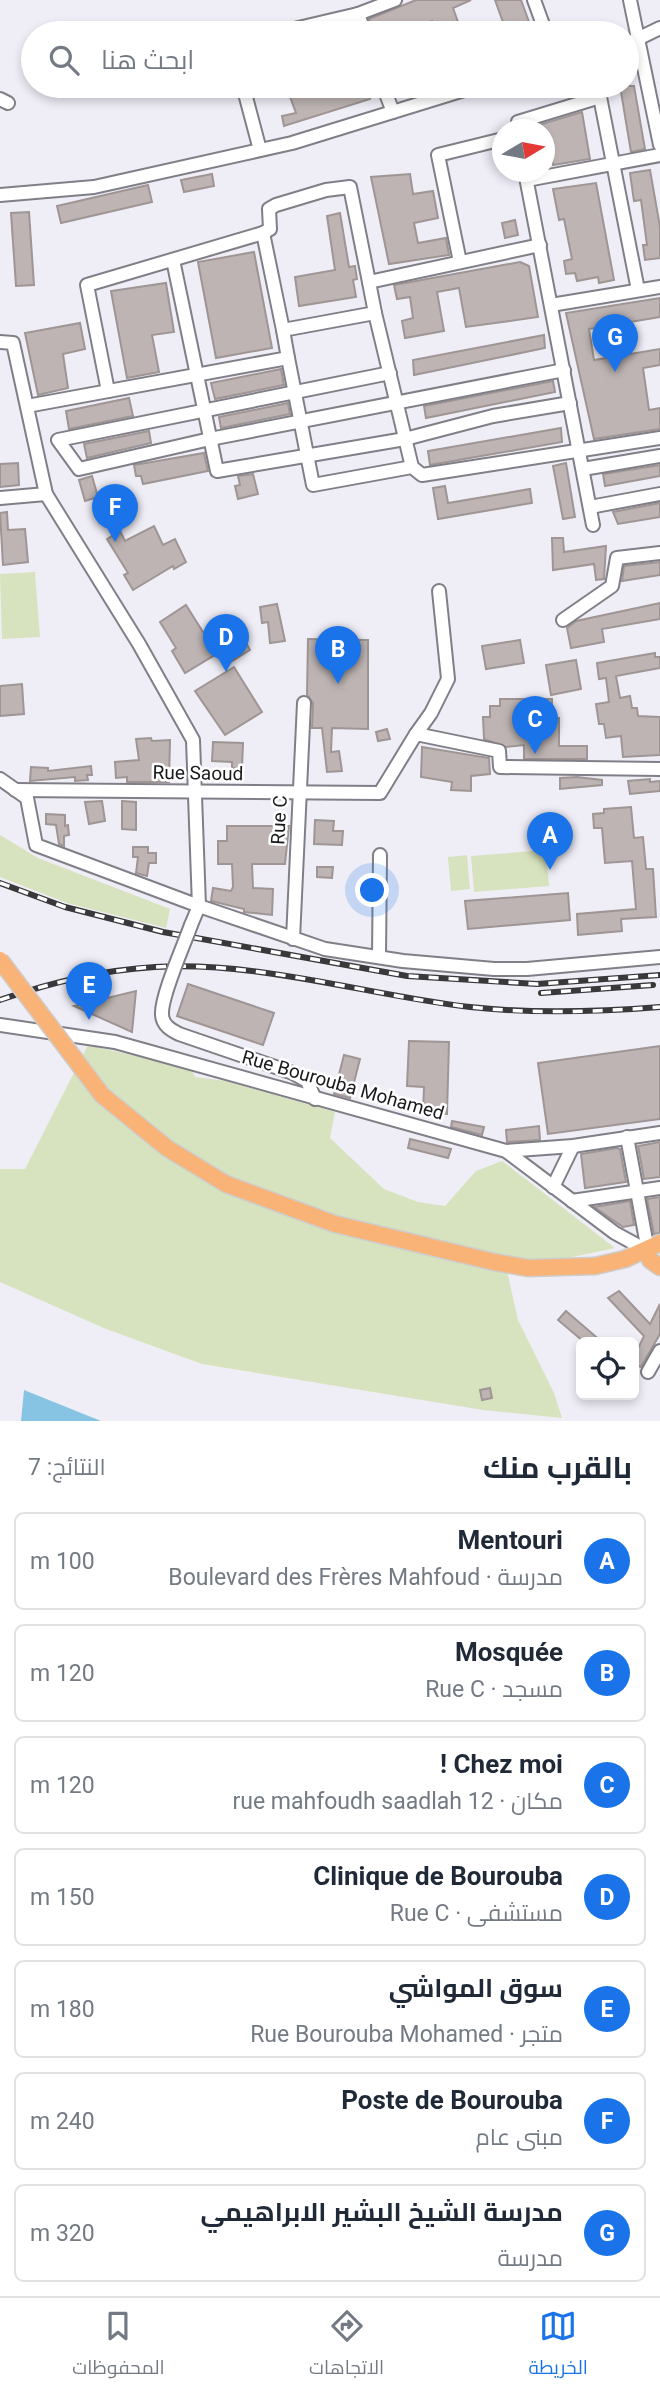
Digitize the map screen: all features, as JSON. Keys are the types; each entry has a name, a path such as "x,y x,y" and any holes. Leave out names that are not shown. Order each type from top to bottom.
{"main road":[{"path":"0,960 102,1095 167,1148 226,1184 335,1224 494,1262 538,1268 595,1265 656,1253"}],"street":[{"path":"331,21 358,15 395,0"},
{"path":"534,0 541,21"},
{"path":"631,0 632,21"},
{"path":"358,15 360,21"},
{"path":"639,37 660,29"},
{"path":"639,66 660,145"},
{"path":"246,98 260,150"},
{"path":"387,98 393,113"},
{"path":"0,195 94,187 260,150 440,98"},
{"path":"526,119 580,98"},
{"path":"597,98 638,290"},
{"path":"460,262 438,155 492,142"},
{"path":"555,172 660,155"},
{"path":"527,182 593,525"},
{"path":"108,391 87,285 263,233 270,229 269,209 276,205 326,190 350,187 375,313 412,467 422,475 660,438"},
{"path":"263,233 313,485 412,467"},
{"path":"369,282 540,245"},
{"path":"173,261 217,471 405,439 493,416 570,403"},
{"path":"551,305 660,287"},
{"path":"283,330 375,313"},
{"path":"0,342 13,343 46,494 139,644 193,740 199,906 162,1013 169,1029 293,1073 307,1081 315,1099"},
{"path":"27,406 288,358"},
{"path":"390,373 58,440 79,469 210,439 397,405 564,370"},
{"path":"583,469 660,456"},
{"path":"0,498 46,494"},
{"path":"590,507 660,494"},
{"path":"563,620 612,586 617,558 660,553"},
{"path":"439,591 448,679 431,713 416,734 499,751 499,767 660,769"},
{"name":"Rue C","path":"293,939 304,703"},
{"name":"Rue Saoud","path":"15,790 380,793 416,734"},
{"path":"0,779 27,798 36,845 199,906 325,949 379,957 516,969 660,957"},
{"path":"379,957 380,855"},
{"name":"Rue Bourouba Mohamed","path":"0,1025 115,1042 506,1152 615,1233 656,1253"},
{"path":"506,1152 573,1146 660,1133"},
{"path":"627,1138 638,1191 656,1253"},
{"path":"553,1187 573,1146"},
{"path":"572,1202 660,1188"},
{"path":"648,1372 660,1352"}],"green space":[{"path":"35,572 40,637 2,639 0,574"},
{"path":"0,835 38,858 170,909 166,928 67,903 0,877"},
{"path":"546,850 549,886 474,892 471,856"},
{"path":"467,855 470,889 451,891 448,857"},
{"path":"88,1045 191,1069 195,1077 226,1081 335,1112 330,1138 384,1189 418,1202 445,1206 476,1171 502,1161 615,1248 507,1271 518,1320 554,1393 562,1418 483,1410 202,1364 106,1329 0,1282 0,1169 25,1169"}],"water":[{"path":"24,1390 101,1421 21,1421"}],"building":[{"path":"416,0 471,0 453,8 458,21 369,19"},
{"path":"495,0 521,0 529,21 503,21"},
{"path":"290,98 370,98 284,126 282,116 296,113"},
{"path":"622,98 636,98 645,149 631,152"},
{"path":"582,112 590,159 555,165 555,120"},
{"path":"650,170 660,227 660,258 645,260 643,245 647,245 641,200 634,201 630,173"},
{"path":"212,174 214,186 184,192 181,180"},
{"path":"410,174 413,194 433,191 438,218 414,223 418,243 446,238 449,255 389,264 371,177"},
{"path":"596,183 614,280 599,283 598,277 577,281 575,273 566,274 564,261 572,259 564,219 559,220 553,189"},
{"path":"148,185 152,202 61,223 57,206"},
{"path":"29,212 34,285 16,286 11,213"},
{"path":"340,213 349,267 355,266 357,279 353,280 356,297 299,306 295,277 335,270 327,216"},
{"path":"515,220 518,235 505,238 502,223"},
{"path":"254,252 272,348 216,358 198,262"},
{"path":"520,262 529,266 538,317 466,327 459,288 437,292 444,331 405,338 402,321 413,318 410,297 397,299 394,285"},
{"path":"166,283 174,332 152,335 159,372 127,378 111,291"},
{"path":"660,298 660,317 589,329 594,360 660,349 660,365 643,368 649,410 660,408 660,429 594,439 566,313"},
{"path":"80,323 85,349 63,354 68,388 38,395 25,333"},
{"path":"544,335 545,348 414,375 413,360"},
{"path":"281,369 284,385 215,399 211,383"},
{"path":"553,381 555,392 426,418 424,406"},
{"path":"129,398 133,416 69,429 66,411"},
{"path":"288,403 290,414 221,428 219,417"},
{"path":"561,428 562,442 430,465 428,451"},
{"path":"149,431 151,443 87,458 84,444"},
{"path":"204,453 208,471 143,484 141,476 136,476 134,465"},
{"path":"18,463 19,485 0,487 0,464"},
{"path":"566,463 575,517 563,519 553,466"},
{"path":"660,465 660,476 605,486 603,474"},
{"path":"253,474 258,494 238,499 235,486 240,485 238,476"},
{"path":"92,476 98,497 85,501 79,480"},
{"path":"445,486 448,503 530,489 532,503 438,519 433,488"},
{"path":"660,503 660,517 618,524 613,512"},
{"path":"7,512 8,530 25,529 28,562 3,565 0,513"},
{"path":"154,526 163,545 175,539 186,562 174,569 173,566 133,590 124,575 128,573 107,539 120,531 125,541"},
{"path":"552,538 563,538 564,552 606,546 604,579 596,580 594,564 553,570"},
{"path":"660,562 660,575 622,581 624,566"},
{"path":"660,603 660,619 602,629 604,642 571,648 567,628 576,621"},
{"path":"277,604 285,641 270,643 268,622 262,623 260,607"},
{"path":"186,605 203,632 214,625 229,649 244,639 250,650 227,664 220,652 185,673 172,651 176,648 160,622"},
{"path":"308,639 368,640 368,729 332,728 331,752 339,751 342,771 327,772 322,728 312,728 313,703 307,695"},
{"path":"520,640 524,663 486,669 482,646"},
{"path":"655,653 655,657 660,657 660,668 616,676 620,698 630,696 632,708 637,708 638,716 660,717 660,755 623,757 621,736 606,738 604,724 599,724 596,704 609,702 606,678 599,679 597,663"},
{"path":"576,660 581,689 551,695 546,665"},
{"path":"234,667 262,712 225,735 195,691"},
{"path":"22,684 24,714 0,716 0,686"},
{"path":"500,699 552,699 552,718 559,718 559,746 587,746 587,759 524,759 524,745 506,747 484,739 483,717 490,717 490,706 500,706"},
{"path":"387,729 390,739 378,741 376,732"},
{"path":"151,738 152,741 170,740 169,782 127,782 127,777 116,778 115,762 139,760 136,739"},
{"path":"213,742 243,743 242,768 232,768 232,762 212,761"},
{"path":"422,747 489,758 490,774 471,776 471,791 451,790 452,782 421,777"},
{"path":"91,766 92,775 87,775 88,780 75,781 75,777 30,781 31,767 48,768 48,771"},
{"path":"560,778 602,780 602,785 560,789"},
{"path":"650,779 650,782 660,781 660,791 630,794 628,781"},
{"path":"102,801 105,821 89,824 85,802"},
{"path":"122,801 136,802 136,830 122,829"},
{"path":"631,807 634,838 643,837 646,869 653,869 656,917 621,919 622,931 578,935 577,914 636,909 632,861 605,863 602,828 594,828 593,814 604,813 604,809"},
{"path":"46,814 65,815 65,826 68,825 69,835 64,836 64,846 59,844 56,825 46,824"},
{"path":"315,820 334,821 333,831 343,831 342,845 314,844"},
{"path":"227,826 289,826 285,864 252,864 253,888 273,889 272,915 244,912 244,909 211,901 213,888 231,891 233,887 232,864 218,864 218,841 227,841"},
{"path":"133,847 148,847 148,853 156,853 156,863 149,863 147,876 136,873 138,857 133,857"},
{"path":"317,867 333,867 332,878 317,877"},
{"path":"568,893 570,920 468,929 465,901"},
{"path":"188,984 274,1013 263,1045 177,1016"},
{"path":"136,991 132,1032 74,1006"},
{"path":"409,1041 449,1042 447,1114 423,1113 424,1087 407,1086"},
{"path":"660,1046 660,1119 548,1134 538,1063"},
{"path":"344,1055 360,1059 350,1098 334,1094"},
{"path":"452,1121 484,1127 482,1135 451,1127"},
{"path":"539,1126 540,1140 507,1142 506,1130"},
{"path":"410,1139 451,1149 448,1158 408,1148"},
{"path":"660,1142 660,1177 644,1179 638,1146"},
{"path":"620,1149 626,1182 585,1188 581,1154"},
{"path":"660,1197 660,1233 654,1234 647,1199"},
{"path":"630,1201 634,1225 623,1227 594,1207"},
{"path":"619,1291 650,1324 660,1304 660,1334 641,1367 639,1346 644,1336 608,1298"},
{"path":"566,1311 596,1337 578,1337 558,1320"},
{"path":"490,1388 492,1398 482,1400 480,1390"}],"railway":[{"path":"0,883 65,907 163,932 407,976 537,984 660,975"},
{"path":"0,1000 96,974 155,967 195,967 274,974 470,1007 565,1012 660,1007"},
{"path":"541,993 653,985"}],"place":[{"name":"مدرسة الشيخ البشير الابراهيمي","path":"615,372"},
{"name":"Poste de Bourouba","path":"115,542"},
{"name":"Clinique de Bourouba","path":"226,672"},
{"name":"Mosquée","path":"338,684"},
{"name":"Chez moi !","path":"535,754"},
{"name":"Mentouri","path":"550,870"},
{"name":"سوق المواشي","path":"89,1020"}]}
